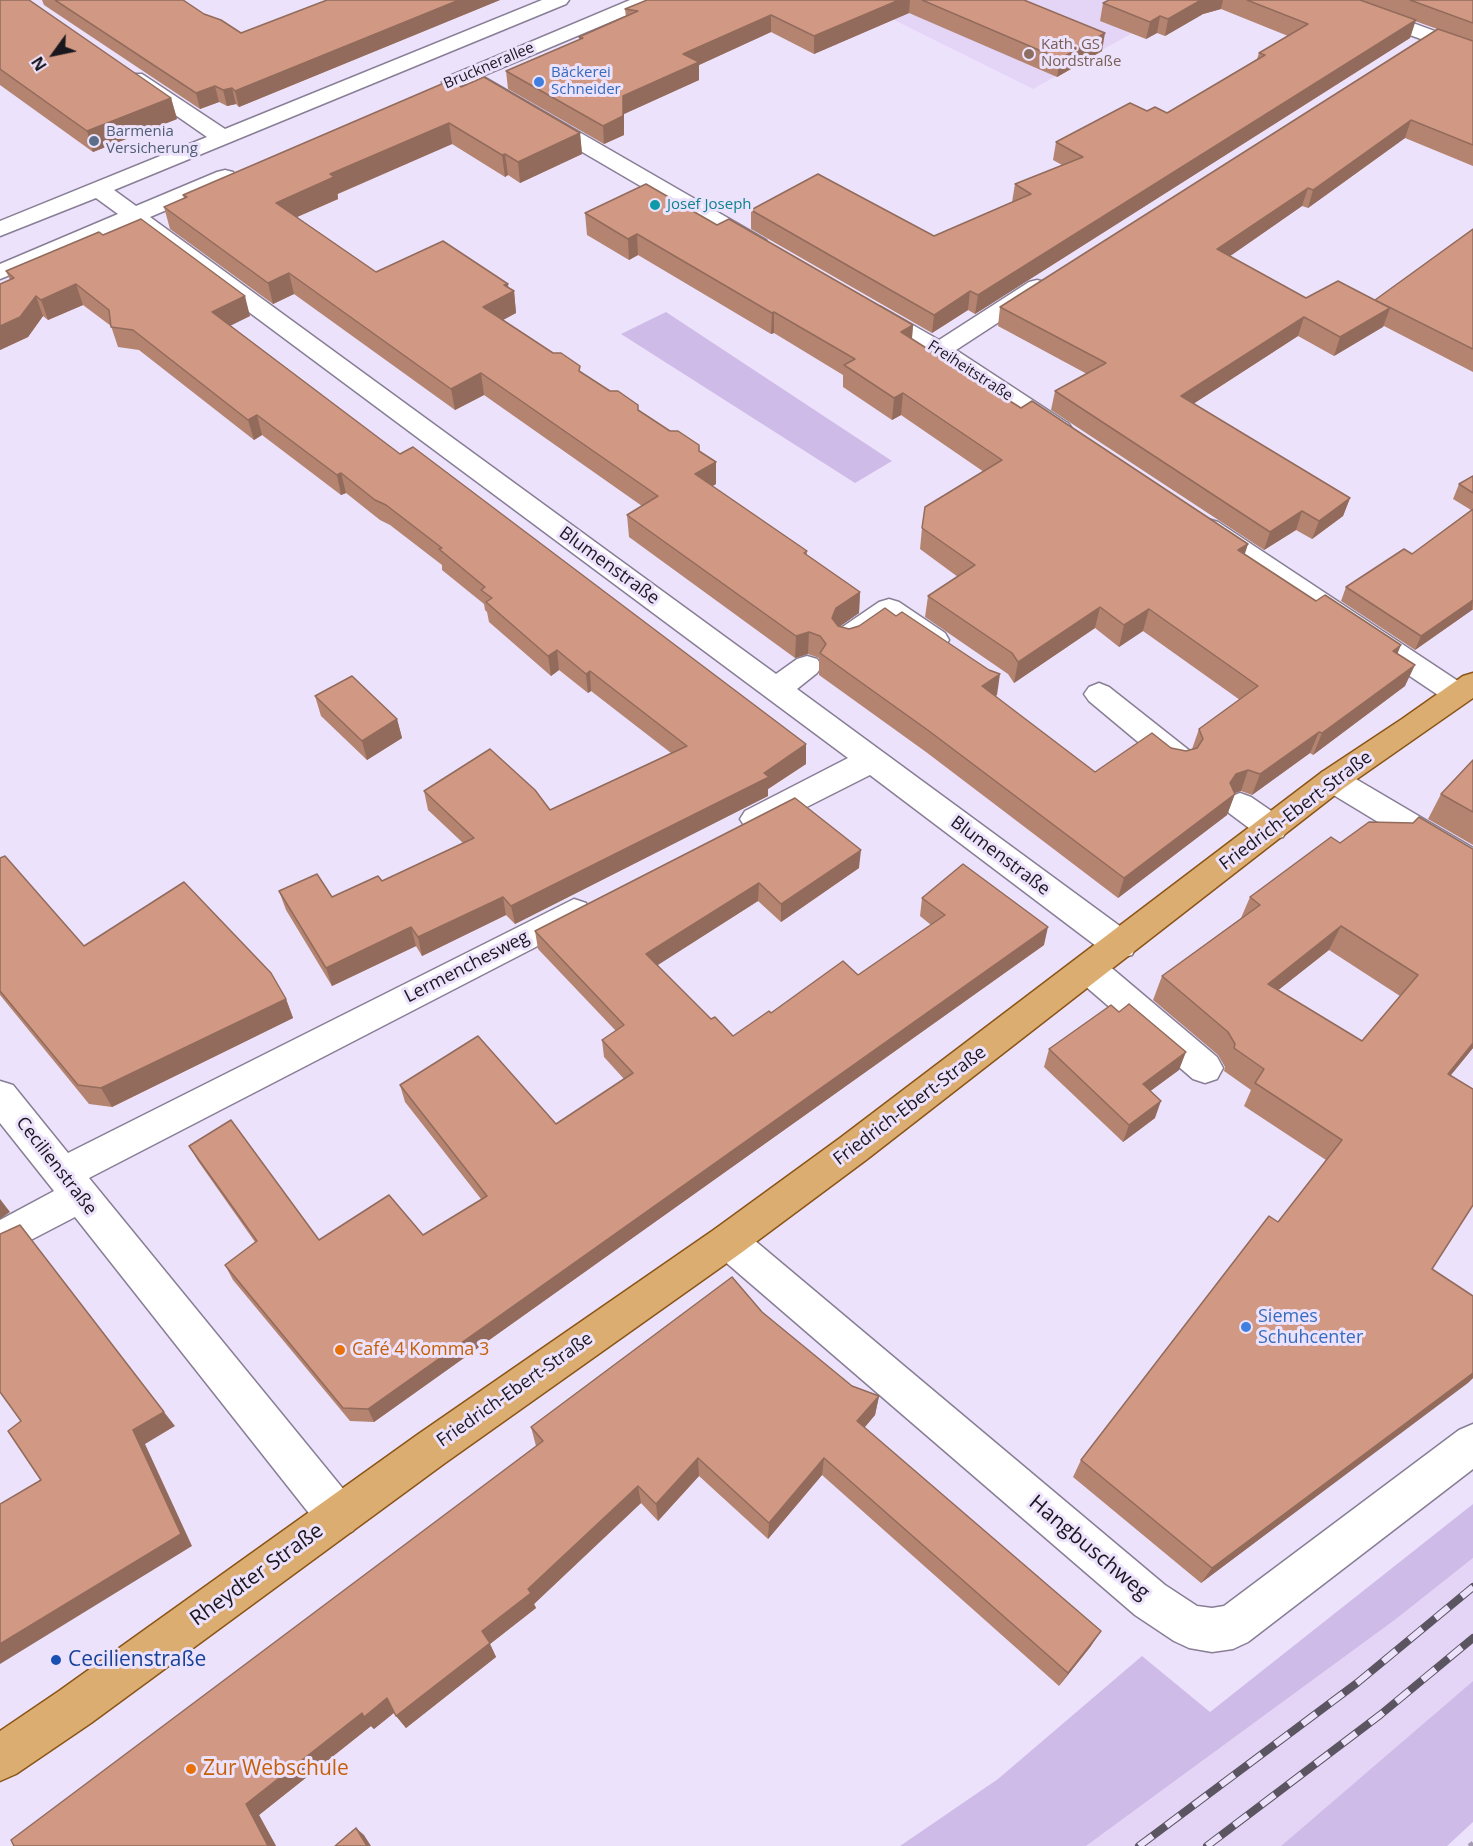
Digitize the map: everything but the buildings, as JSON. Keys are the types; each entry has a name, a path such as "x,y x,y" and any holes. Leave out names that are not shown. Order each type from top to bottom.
{"main road":[{"name":"Friedrich-Ebert-Straße","path":"338,1516 728,1241 854,1149 1333,780 1465,689"},
{"name":"Rheydter Straße","path":"0,1758 85,1700 338,1516"}],"street":[{"name":"Brucknerallee","path":"5,222 98,189 560,0"},
{"name":"Brucknerallee","path":"434,89 646,0"},
{"path":"1332,0 1473,52"},
{"path":"1411,49 1431,36"},
{"path":"117,66 223,138"},
{"path":"467,76 774,254"},
{"path":"0,272 241,171"},
{"name":"Blumenstraße","path":"98,189 1120,945"},
{"path":"939,350 1059,273"},
{"name":"Freiheitstraße","path":"856,302 939,350 1078,442"},
{"path":"1188,515 1465,689"},
{"path":"847,638 889,609 958,656"},
{"path":"776,690 807,666"},
{"path":"1100,694 1179,759"},
{"path":"734,830 872,760"},
{"path":"1333,780 1473,864"},
{"path":"1240,805 1272,828"},
{"name":"Lermenchesweg","path":"0,1239 70,1185 596,901"},
{"path":"1089,969 1205,1068"},
{"name":"Cecilienstraße","path":"0,1096 338,1516"},
{"name":"Hangbuschweg","path":"728,1241 1150,1600 1189,1626 1212,1630 1233,1627 1473,1444"}],"path":[{"path":"1469,1846 1473,1843"}],"shaded area":[{"name":"Kath. GS Nordstraße","path":"926,0 1191,0 1033,89 890,18"},
{"path":"666,312 892,461 855,483 621,334"},
{"path":"1473,1504 1473,1558 1396,1619 1086,1846 900,1846 998,1779 1142,1656 1210,1712"},
{"path":"1473,1558 1473,1681 1281,1846 1086,1846 1396,1619"},
{"path":"1473,1681 1473,1822 1447,1846 1281,1846"}],"railway":[{"path":"1139,1846 1357,1683 1473,1587"},
{"path":"1207,1846 1380,1715 1473,1638"}],"place":[{"name":"Kath. GS Nordstraße","path":"1029,54"},
{"name":"Bäckerei Schneider","path":"539,82"},
{"name":"Barmenia Versicherung","path":"94,141"},
{"name":"Josef Joseph","path":"655,205"},
{"name":"Siemes Schuhcenter","path":"1246,1327"},
{"name":"Café 4 Komma 3","path":"340,1350"},
{"name":"Cecilienstraße","path":"56,1660"},
{"name":"Zur Webschule","path":"191,1769"}]}
